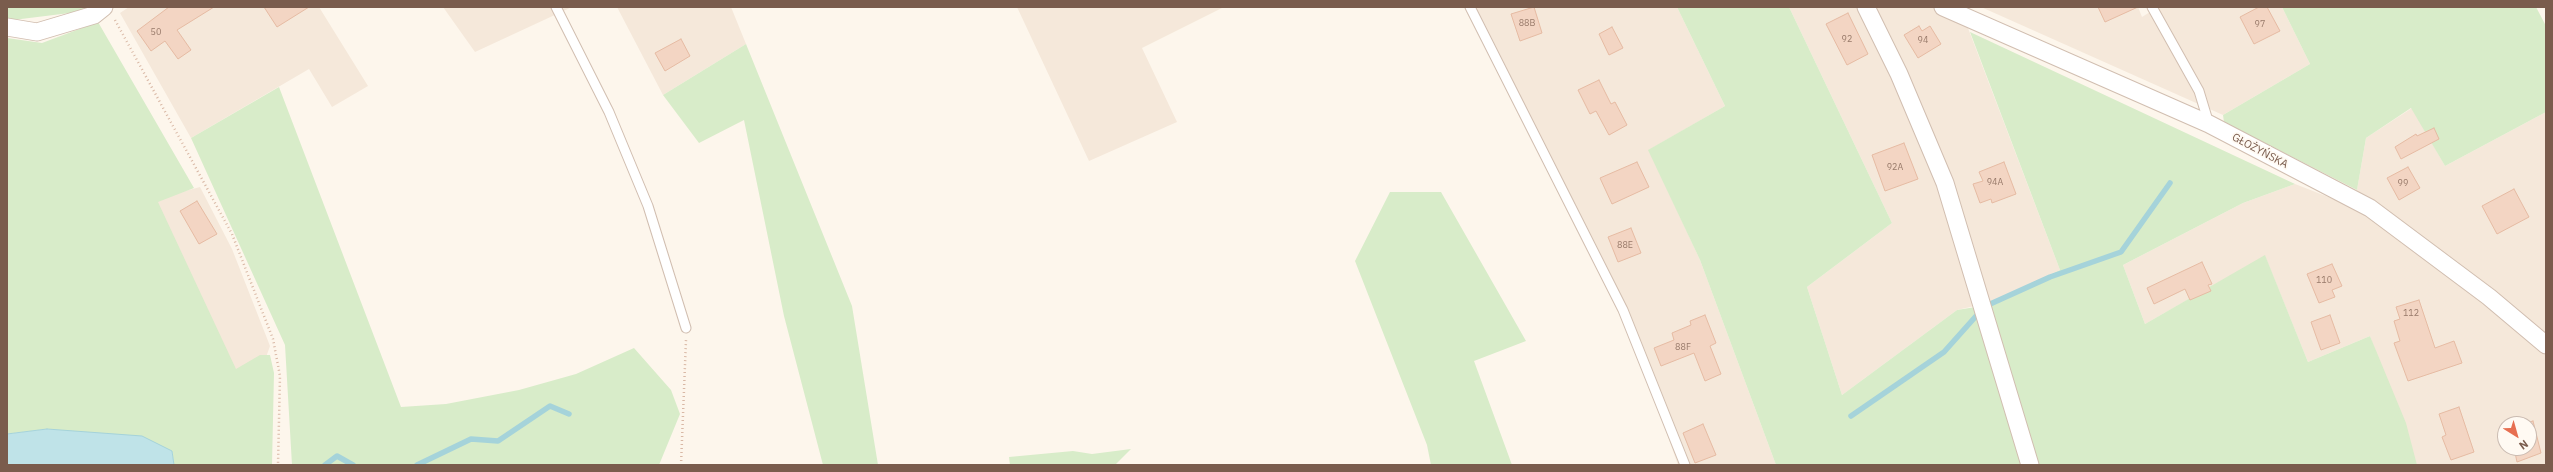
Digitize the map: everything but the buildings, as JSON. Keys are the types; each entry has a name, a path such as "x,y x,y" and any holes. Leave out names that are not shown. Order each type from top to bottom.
{"street":[{"path":"1866,7 1899,74 1945,183 2030,465"},
{"name":"GŁOŻYŃSKA","path":"1943,7 2210,124 2370,208 2489,297 2546,345"},
{"path":"7,27 37,32 108,10"}],"lane":[{"path":"556,7 615,126 648,206 686,328"},
{"path":"1470,7 1623,310 1685,465"},
{"path":"2152,7 2199,91 2210,124"}],"path":[{"path":"108,10 232,234 273,339 280,376 278,465"},
{"path":"681,465 686,328"}],"shaded area":[{"path":"129,7 319,7 368,86 332,107 309,69 191,138 120,13"},
{"path":"443,7 572,7 475,52"},
{"path":"617,7 731,7 746,44 663,95"},
{"path":"1017,7 1224,7 1142,48 1177,122 1089,161"},
{"path":"1469,7 1677,7 1725,106 1649,150 1700,260 1776,465 1678,465 1623,310"},
{"path":"1789,7 1960,7 2060,270 1992,302 1957,310 1842,395 1807,287 1892,223"},
{"path":"1981,7 2138,7 2142,17 2158,7 2282,7 2310,64 2223,115"},
{"path":"2412,108 2445,166 2546,112 2546,465 2416,465 2370,336 2308,362 2265,256 2145,324 2123,265 2243,203 2295,184 2354,207 2366,138"},
{"path":"200,187 232,249 270,346 265,360 233,373 151,200"}],"green space":[{"path":"7,7 86,7 78,12 13,20 7,19"},
{"path":"1677,7 1789,7 1892,223 1807,287 1842,395 1957,310 1988,305 2060,270 1970,32 2295,184 2243,203 2123,265 2145,324 2265,255 2308,362 2370,336 2406,423 2417,465 1776,465 1700,260 1648,150 1725,106"},
{"path":"2282,7 2536,7 2546,26 2546,112 2445,166 2411,108 2366,138 2357,190 2224,122 2223,115 2310,64"},
{"path":"98,22 194,188 158,202 236,369 260,355 270,355 274,373 272,465 174,465 172,451 47,429 7,434 7,38 42,43"},
{"path":"746,44 852,306 878,465 823,465 784,316 744,120 699,143 663,95"},
{"path":"279,87 401,407 446,404 519,390 576,374 634,348 671,390 680,414 659,465 292,465 285,345 191,138"},
{"path":"1390,192 1441,192 1526,341 1474,361 1512,465 1431,465 1427,445 1355,261"},
{"path":"1131,449 1115,465 1010,465 1009,457 1073,451 1092,454"}],"water":[{"path":"47,429 142,436 172,451 174,465 7,465 7,434"}],"waterway":[{"path":"1988,305 2050,277 2121,252 2170,183"},
{"path":"1851,416 1944,352 1977,315"},
{"path":"417,465 471,439 498,441 550,406 569,414"},
{"path":"325,465 337,456 353,465"}]}
